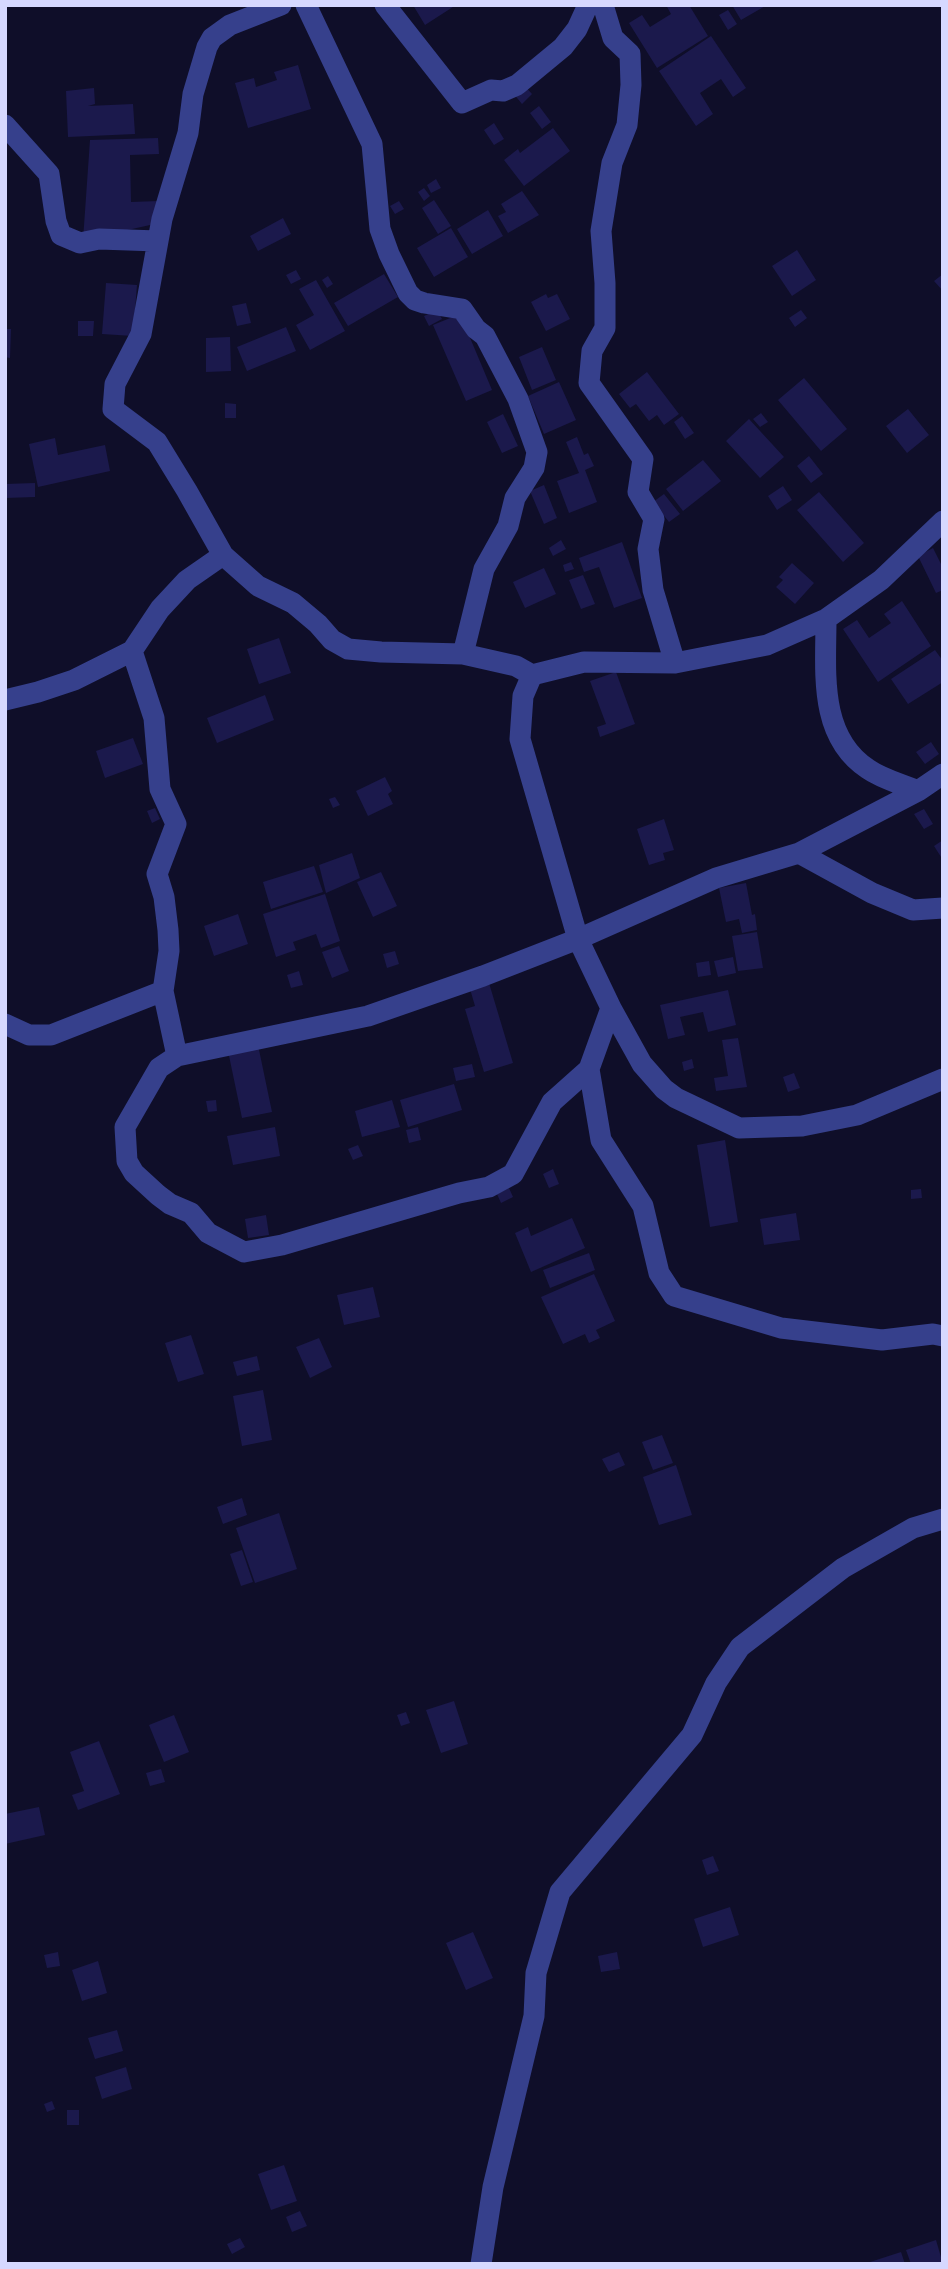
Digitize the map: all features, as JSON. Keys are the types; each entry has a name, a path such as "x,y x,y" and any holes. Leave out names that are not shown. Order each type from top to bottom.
{"street":[{"path":"281,5 228,15 207,47 193,94 188,133 162,219 141,334 115,384 113,409 157,442 223,555 258,586 293,604 318,624 332,640 348,649 463,654 516,666 532,675 584,662 675,663 767,645 826,620 881,580 943,521"},
{"path":"306,5 372,144 380,229 408,293 415,300 424,303 462,309 476,329 485,336 518,399 537,452 534,468 515,498 508,526 484,569 463,654"},
{"path":"385,5 462,103 491,90 503,91 517,85 563,47 577,29 588,5"},
{"path":"603,5 613,38 630,54 631,85 627,125 612,163 601,231 605,328 592,351 589,383 643,459 639,492 654,519 648,549 653,590 675,663"},
{"path":"5,125 49,174 56,221 61,235 80,243 99,239 158,241"},
{"path":"5,700 74,680 132,651 160,609 187,580 223,555"},
{"path":"826,620 826,691 832,724 843,747 868,770 918,790"},
{"path":"132,651 154,718 160,789 176,824 157,874 164,897 168,930 169,951 163,991 177,1056"},
{"path":"532,675 523,696 520,739 578,939 642,1064 664,1089 676,1098 739,1128 802,1126 858,1115 943,1079"},
{"path":"611,1008 589,1069 552,1102 513,1174 489,1188 459,1193 282,1245 244,1252 208,1233 191,1213 158,1195 134,1173 127,1161 125,1127 159,1068 177,1056 368,1016 578,939 716,878 799,853 943,774"},
{"path":"799,853 872,893 913,909 943,908"},
{"path":"5,1024 29,1035 51,1035 163,991"},
{"path":"589,1069 601,1140 643,1206 659,1273 674,1296 781,1328 882,1340 933,1334 943,1336"},
{"path":"481,2264 493,2186 534,2016 536,1973 561,1892 692,1735 716,1683 740,1647 843,1568 913,1528 943,1519"}],"building":[{"path":"413,5 456,5 425,25"},
{"path":"666,5 689,5 708,36 657,68 629,23 642,15 650,27 671,14"},
{"path":"732,5 767,5 741,20"},
{"path":"728,10 737,24 728,30 719,15"},
{"path":"711,36 746,88 733,97 721,79 700,93 713,114 696,126 659,71"},
{"path":"298,65 311,109 248,128 235,83 254,78 256,87 277,80 274,72"},
{"path":"523,84 532,94 522,104 513,93"},
{"path":"94,88 95,104 88,106 133,104 135,134 68,137 66,91"},
{"path":"539,106 551,122 542,129 530,113"},
{"path":"494,123 504,139 494,145 484,130"},
{"path":"553,128 570,151 524,186 504,160 518,149 520,153"},
{"path":"158,138 159,154 130,155 131,202 159,201 159,223 83,240 90,140"},
{"path":"436,179 441,188 431,193 427,185"},
{"path":"424,188 430,196 424,201 418,192"},
{"path":"522,191 539,215 508,233 498,216 506,212 501,204"},
{"path":"434,200 451,226 438,234 422,208"},
{"path":"399,201 404,209 395,214 390,206"},
{"path":"488,210 503,236 472,254 457,229"},
{"path":"283,218 291,234 258,251 250,236"},
{"path":"451,228 468,257 434,277 417,248"},
{"path":"797,250 816,280 792,296 772,266"},
{"path":"296,270 301,279 291,284 286,275"},
{"path":"384,274 398,297 348,326 334,303"},
{"path":"943,274 943,291 934,281"},
{"path":"328,276 333,284 327,288 322,280"},
{"path":"316,280 345,331 310,350 296,325 314,315 299,289"},
{"path":"106,283 137,285 133,336 102,334"},
{"path":"546,294 548,298 557,294 570,319 546,331 531,302"},
{"path":"246,303 251,323 237,326 232,306"},
{"path":"437,310 442,319 429,326 424,316"},
{"path":"801,310 807,318 795,327 789,318"},
{"path":"460,314 492,390 466,401 433,325"},
{"path":"78,321 94,321 93,336 78,336"},
{"path":"286,327 296,351 247,371 237,347"},
{"path":"5,329 11,329 10,358 5,357"},
{"path":"230,337 231,371 206,372 206,338"},
{"path":"542,347 556,380 532,390 519,357"},
{"path":"647,372 679,414 664,425 657,415 649,421 636,404 630,408 619,394"},
{"path":"804,378 847,429 821,451 778,400"},
{"path":"559,382 576,420 544,434 528,396"},
{"path":"225,403 236,404 236,418 225,418"},
{"path":"908,409 929,435 907,453 886,426"},
{"path":"761,413 768,422 760,427 753,419"},
{"path":"503,414 518,446 502,453 487,422"},
{"path":"682,416 694,433 685,439 674,422"},
{"path":"749,419 784,457 760,478 726,441"},
{"path":"577,437 584,455 588,453 594,466 585,470 597,502 569,513 557,481 579,473 566,442"},
{"path":"55,438 58,455 105,445 110,471 38,487 29,444"},
{"path":"809,456 823,474 811,483 797,466"},
{"path":"703,460 721,481 683,511 666,489"},
{"path":"35,483 35,497 5,498 5,484"},
{"path":"544,485 557,518 544,524 530,491"},
{"path":"783,486 792,500 777,510 768,496"},
{"path":"819,492 864,543 843,562 797,510"},
{"path":"664,494 680,514 669,522 653,502"},
{"path":"561,540 566,549 553,556 549,548"},
{"path":"622,542 642,598 614,608 599,567 584,572 579,558"},
{"path":"933,548 943,568 943,590 936,593 918,556"},
{"path":"571,562 574,569 565,572 563,565"},
{"path":"792,563 814,583 795,604 776,587 783,580 779,577"},
{"path":"544,568 556,594 525,608 513,582"},
{"path":"583,575 595,604 581,609 569,580"},
{"path":"902,601 931,646 878,682 843,629 857,620 869,638 891,623 884,614"},
{"path":"279,638 291,673 259,684 247,649"},
{"path":"935,650 943,661 943,682 908,704 891,679"},
{"path":"616,672 635,724 600,737 597,727 606,724 590,681"},
{"path":"265,695 274,720 217,743 207,718"},
{"path":"133,738 143,764 105,778 96,751"},
{"path":"931,742 939,754 925,764 916,752"},
{"path":"385,777 392,791 388,794 393,804 368,816 356,791"},
{"path":"335,797 340,805 333,808 329,799"},
{"path":"155,808 160,819 152,823 147,811"},
{"path":"924,809 933,824 924,829 914,814"},
{"path":"664,819 674,850 663,853 665,860 649,865 637,829"},
{"path":"943,840 943,860 934,846"},
{"path":"352,853 360,878 326,893 319,865"},
{"path":"314,866 323,892 271,909 263,882"},
{"path":"381,872 397,906 373,917 357,882"},
{"path":"746,883 757,930 742,933 739,919 726,922 719,888"},
{"path":"325,894 340,941 321,948 316,934 293,942 296,950 276,957 263,914"},
{"path":"238,914 248,944 214,956 204,926"},
{"path":"757,932 763,968 738,971 732,936"},
{"path":"339,946 349,971 332,978 322,952"},
{"path":"395,951 399,964 387,968 383,954"},
{"path":"733,957 736,973 718,977 714,961"},
{"path":"709,961 711,975 698,977 696,963"},
{"path":"299,971 303,985 291,988 287,975"},
{"path":"489,983 513,1063 484,1072 465,1009 475,1006 470,989"},
{"path":"728,990 736,1025 708,1032 703,1012 680,1017 685,1035 668,1039 660,1005"},
{"path":"738,1038 747,1087 716,1091 714,1078 728,1076 722,1040"},
{"path":"258,1045 272,1112 242,1118 228,1051"},
{"path":"692,1059 694,1068 684,1071 682,1062"},
{"path":"472,1064 475,1077 456,1081 453,1068"},
{"path":"794,1073 800,1088 788,1092 783,1077"},
{"path":"454,1084 462,1110 408,1127 400,1100"},
{"path":"216,1100 217,1111 208,1112 206,1101"},
{"path":"392,1100 400,1127 362,1137 355,1111"},
{"path":"275,1127 280,1156 233,1165 227,1136"},
{"path":"418,1127 421,1140 409,1143 406,1130"},
{"path":"725,1140 738,1222 710,1227 697,1145"},
{"path":"358,1145 363,1156 353,1160 348,1149"},
{"path":"553,1169 559,1184 549,1188 543,1174"},
{"path":"509,1188 513,1197 501,1203 497,1194"},
{"path":"921,1189 922,1198 911,1199 911,1190"},
{"path":"796,1213 800,1240 764,1245 760,1219"},
{"path":"266,1215 269,1235 248,1238 245,1219"},
{"path":"572,1218 585,1248 531,1272 515,1233 528,1227 531,1236"},
{"path":"589,1253 595,1270 550,1288 543,1270"},
{"path":"594,1274 615,1321 596,1330 600,1338 589,1343 585,1334 563,1344 541,1297"},
{"path":"373,1287 380,1317 344,1325 337,1295"},
{"path":"191,1335 204,1374 178,1382 165,1343"},
{"path":"319,1338 332,1367 310,1378 296,1347"},
{"path":"257,1356 260,1370 237,1376 233,1362"},
{"path":"263,1390 272,1440 242,1446 233,1396"},
{"path":"662,1435 673,1463 653,1470 642,1442"},
{"path":"619,1452 625,1465 609,1472 602,1459"},
{"path":"676,1465 692,1515 659,1525 643,1477"},
{"path":"242,1498 247,1515 223,1524 217,1507"},
{"path":"279,1513 297,1569 255,1583 236,1528"},
{"path":"242,1550 253,1582 241,1586 230,1554"},
{"path":"454,1701 468,1744 441,1753 426,1710"},
{"path":"406,1712 410,1723 401,1726 397,1715"},
{"path":"174,1715 189,1752 164,1762 149,1725"},
{"path":"99,1741 120,1794 78,1810 72,1795 84,1791 70,1752"},
{"path":"161,1769 165,1782 150,1786 146,1773"},
{"path":"39,1807 45,1835 5,1844 5,1814"},
{"path":"713,1856 719,1871 707,1875 702,1860"},
{"path":"730,1907 739,1935 703,1947 694,1919"},
{"path":"473,1932 493,1978 466,1990 446,1943"},
{"path":"58,1952 60,1966 47,1968 44,1955"},
{"path":"617,1952 620,1969 601,1972 598,1956"},
{"path":"98,1961 107,1993 82,2001 72,1970"},
{"path":"117,2030 123,2051 95,2059 88,2038"},
{"path":"126,2067 132,2089 102,2099 95,2077"},
{"path":"52,2101 55,2109 47,2112 44,2104"},
{"path":"67,2110 79,2110 79,2125 67,2125"},
{"path":"284,2165 297,2201 271,2210 258,2174"},
{"path":"300,2211 307,2226 292,2232 286,2217"},
{"path":"240,2238 245,2247 232,2254 227,2244"},
{"path":"936,2240 943,2264 911,2264 906,2250"},
{"path":"901,2252 905,2264 867,2264 867,2263"}]}
